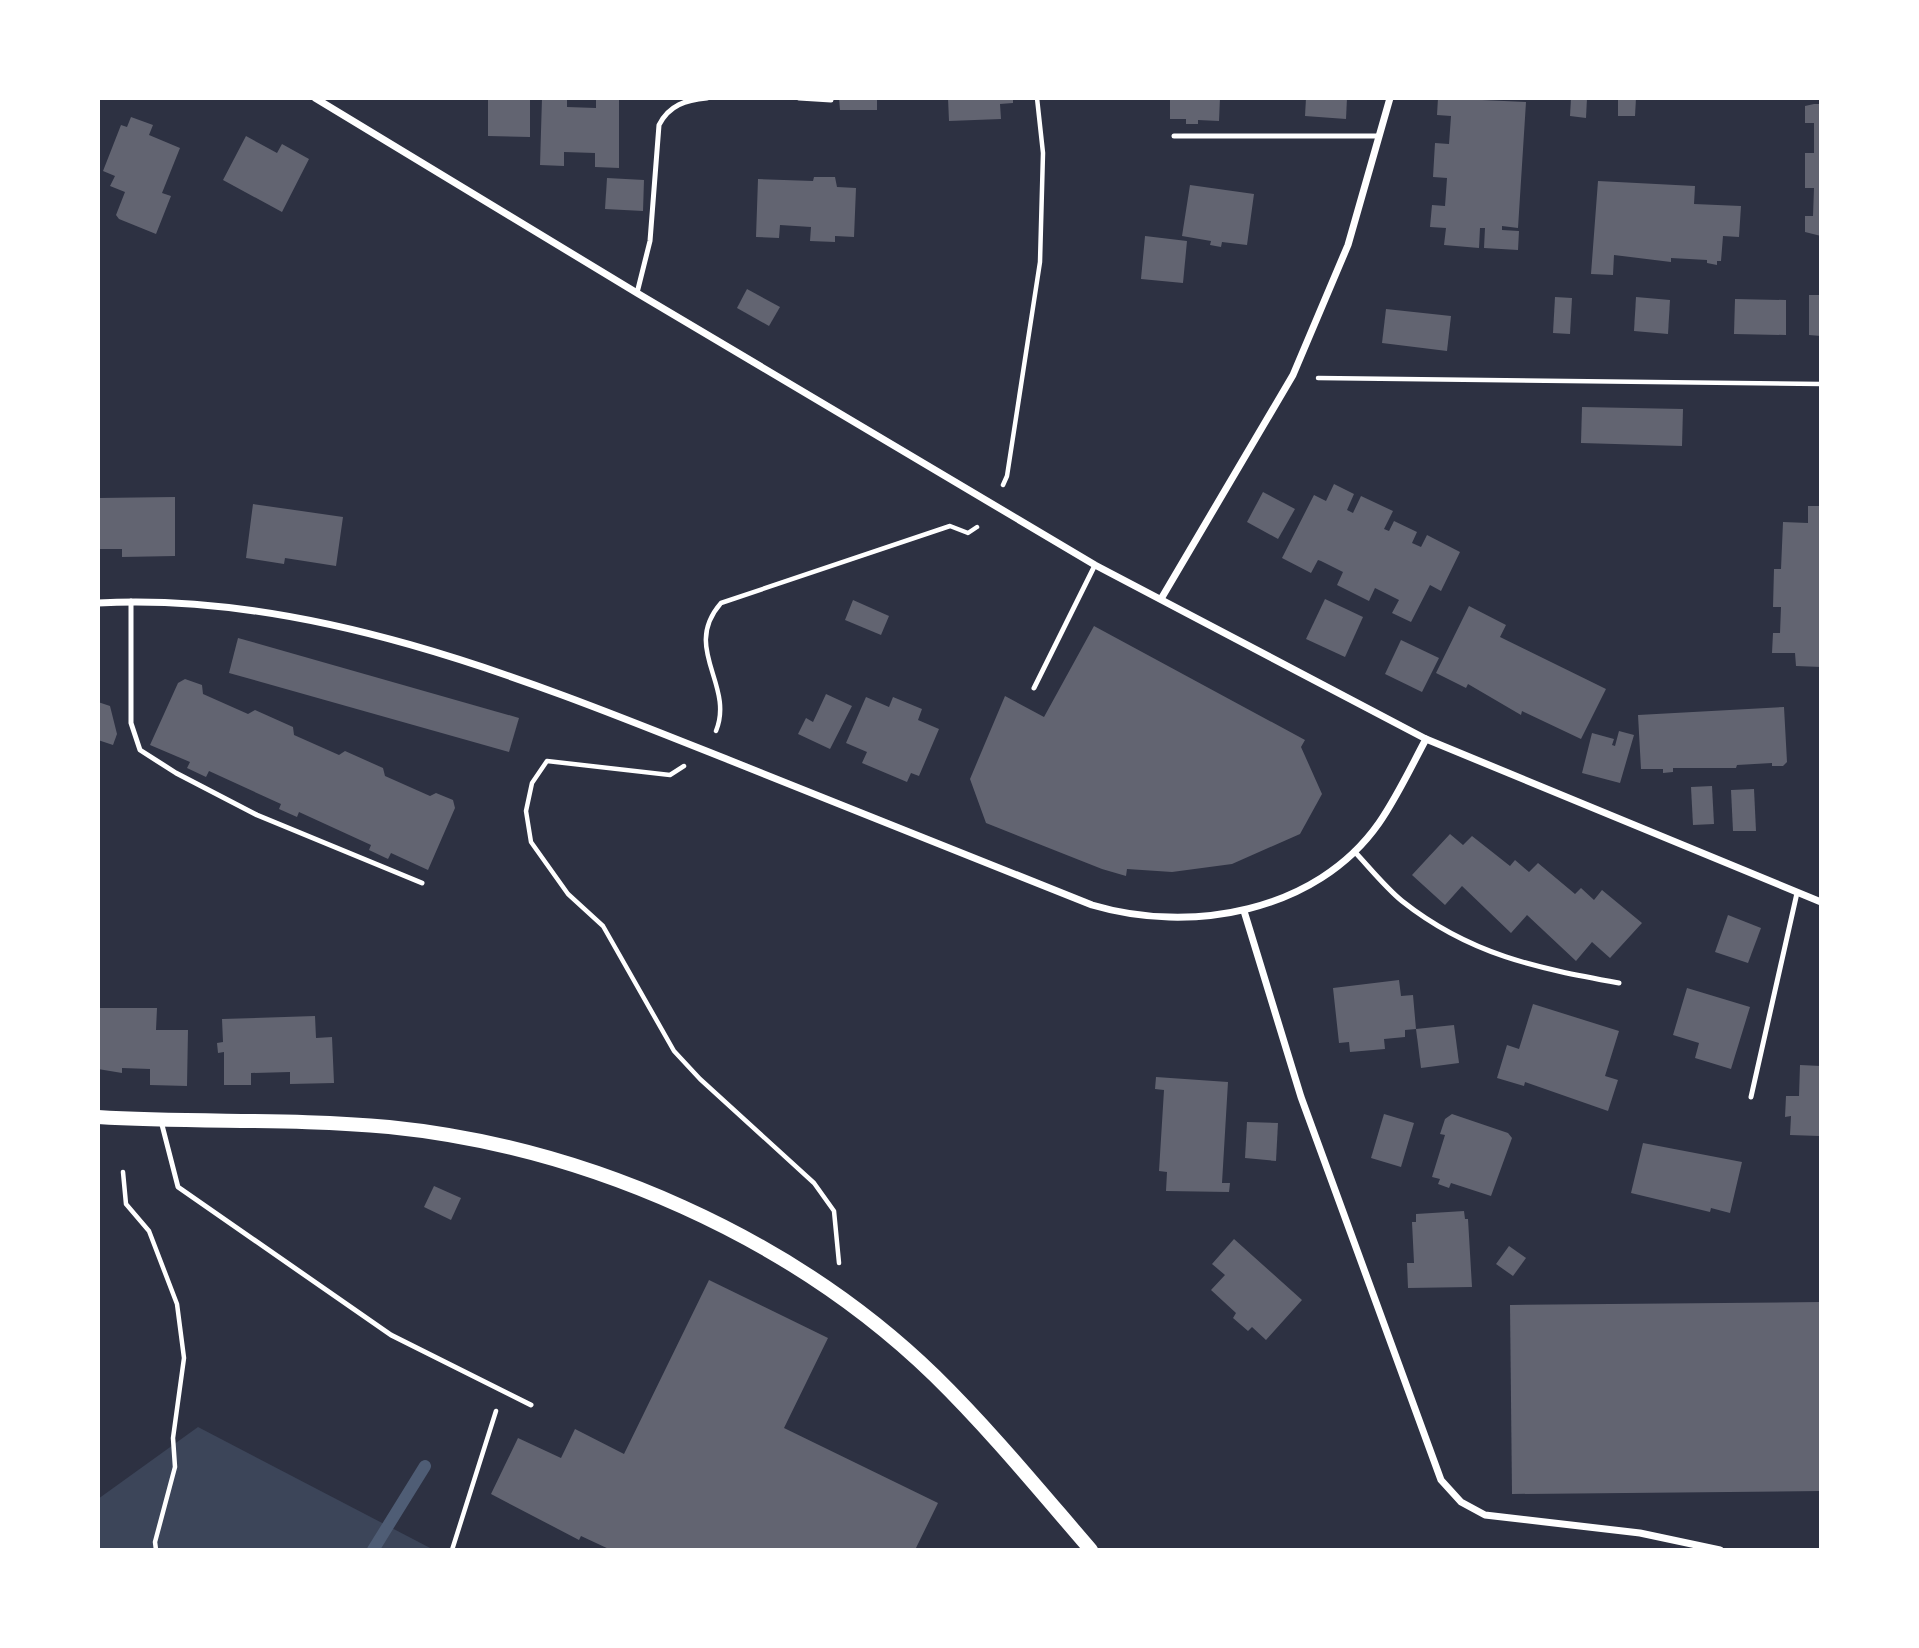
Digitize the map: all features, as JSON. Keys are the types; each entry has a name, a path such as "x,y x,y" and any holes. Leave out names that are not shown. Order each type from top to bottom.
{"main road":[{"path":"98,1116 161,1121 307,1122 391,1128 482,1143 570,1165 653,1194 727,1227 844,1301 933,1375 982,1425 1091,1550"}],"street":[{"path":"315,98 637,293 1096,565 1426,739 1821,902"},
{"path":"1161,599 1293,375 1348,245 1390,98"},
{"path":"98,603 171,602 256,612 349,630 433,652 557,693 1115,912 1167,919 1244,911 1286,896 1320,877 1354,851 1378,824 1426,739"},
{"path":"1244,911 1301,1097 1441,1480 1461,1502 1485,1515 1640,1533 1720,1550"}],"lane":[{"path":"637,293 650,241 659,125 666,111 677,104 707,98"},
{"path":"799,98 831,100"},
{"path":"1174,136 1379,136"},
{"path":"1034,688 1096,565"},
{"path":"131,601 131,723 140,750 176,773 257,815 422,883"},
{"path":"1354,851 1400,899 1475,947 1504,959 1619,983"},
{"path":"1751,1097 1797,893"},
{"path":"161,1121 178,1187 391,1335 531,1405"}],"path":[{"path":"1002,486 1007,476 1040,262 1043,153 1037,98"},
{"path":"1293,375 1428,381 1821,384"},
{"path":"844,1301 834,1211 814,1183 700,1079 674,1051 603,926 568,894 531,842 526,811 532,783 547,761 670,775 708,751 721,719 720,698 706,656 705,638 708,618 721,603 950,526 968,533 977,527"},
{"path":"123,1172 126,1205 149,1231 177,1304 184,1358 173,1438 175,1467 155,1542 156,1550"},
{"path":"452,1550 503,1390"}],"shaded area":[{"path":"198,1427 434,1550 98,1550 98,1499"}],"building":[{"path":"488,98 530,98 530,137 488,136"},
{"path":"542,98 567,100 567,107 596,108 596,99 619,100 619,168 595,167 595,153 564,152 564,166 540,165"},
{"path":"839,98 877,98 877,110 840,110"},
{"path":"948,98 1013,98 1013,103 1000,104 1001,119 949,121"},
{"path":"1170,98 1220,98 1219,121 1198,120 1198,124 1186,124 1186,119 1170,119"},
{"path":"1306,98 1347,98 1346,119 1305,116"},
{"path":"1438,98 1526,102 1518,228 1502,226 1502,230 1519,231 1518,250 1484,248 1485,228 1480,228 1479,248 1444,245 1446,228 1430,227 1432,205 1445,206 1447,178 1433,177 1435,143 1449,144 1451,116 1437,115"},
{"path":"1571,98 1587,98 1586,118 1570,116"},
{"path":"1618,98 1636,98 1635,116 1618,116"},
{"path":"1821,104 1821,236 1805,232 1805,216 1813,216 1814,188 1805,188 1805,153 1814,153 1814,123 1805,123 1805,106"},
{"path":"131,117 153,125 149,135 180,148 162,193 171,196 156,234 119,219 116,215 125,192 110,186 115,176 103,171 121,125 127,127"},
{"path":"246,136 277,153 282,144 309,159 282,212 223,180"},
{"path":"814,177 835,177 837,187 856,188 854,237 835,236 835,242 810,241 811,227 780,225 779,238 756,237 758,179 813,181"},
{"path":"607,178 644,180 643,211 605,209"},
{"path":"1598,181 1695,186 1694,204 1741,206 1739,237 1723,236 1721,261 1717,261 1717,265 1707,263 1707,260 1671,258 1671,262 1614,255 1613,275 1591,274"},
{"path":"1190,185 1254,194 1247,245 1222,242 1221,247 1210,245 1211,241 1182,236"},
{"path":"1145,236 1187,241 1183,283 1141,279"},
{"path":"747,289 780,307 769,326 737,308"},
{"path":"1809,295 1821,295 1821,336 1809,335"},
{"path":"1555,297 1572,298 1570,334 1553,333"},
{"path":"1636,297 1670,300 1668,334 1634,331"},
{"path":"1735,299 1786,300 1786,335 1734,334"},
{"path":"1386,309 1451,316 1447,351 1382,343"},
{"path":"1582,407 1683,409 1682,446 1581,443"},
{"path":"1334,484 1354,494 1347,510 1353,513 1361,496 1393,511 1384,529 1389,531 1394,521 1417,532 1412,543 1421,547 1427,535 1460,552 1441,591 1430,585 1411,622 1392,613 1399,600 1375,588 1369,601 1337,585 1343,572 1321,561 1318,560 1311,573 1282,558 1314,495 1326,501"},
{"path":"1263,492 1295,509 1278,539 1247,522"},
{"path":"175,497 175,556 122,557 122,549 98,549 98,498"},
{"path":"253,504 343,517 336,566 285,558 284,564 246,558"},
{"path":"1808,506 1821,506 1821,667 1796,666 1795,653 1772,653 1773,633 1780,633 1781,607 1773,607 1774,569 1781,569 1783,522 1808,523"},
{"path":"1325,599 1363,617 1345,657 1306,639"},
{"path":"853,600 889,616 881,635 845,620"},
{"path":"1469,606 1506,625 1500,637 1606,689 1581,739 1522,711 1521,715 1468,684 1466,688 1436,673"},
{"path":"1094,626 1305,740 1301,747 1322,794 1300,834 1232,864 1172,872 1127,869 1126,876 986,823 970,779 1005,696 1044,717"},
{"path":"238,638 519,718 509,752 229,673"},
{"path":"1401,640 1439,658 1422,692 1385,674"},
{"path":"185,679 202,685 203,694 248,714 255,710 293,727 294,735 339,755 345,751 383,768 385,776 430,796 436,793 453,800 455,808 428,870 391,853 388,859 369,850 371,845 299,812 297,817 279,809 281,804 209,771 206,777 187,768 190,762 150,745 178,683"},
{"path":"826,694 852,706 830,749 798,734 806,718 813,722"},
{"path":"866,697 889,707 893,697 922,709 918,720 939,729 919,776 911,773 907,782 862,763 867,752 846,743"},
{"path":"98,702 110,706 117,734 113,745 98,740"},
{"path":"1784,707 1787,762 1783,766 1772,766 1772,763 1737,765 1736,768 1673,768 1673,772 1663,773 1663,769 1641,769 1638,715"},
{"path":"1619,731 1634,735 1620,783 1582,773 1592,733 1614,739 1612,745 1615,746"},
{"path":"1712,786 1714,824 1693,825 1691,787"},
{"path":"1754,789 1756,831 1733,831 1731,790"},
{"path":"1450,834 1463,845 1472,836 1510,866 1515,860 1529,872 1538,863 1575,894 1581,888 1594,900 1602,890 1642,923 1610,958 1592,942 1576,961 1527,915 1511,933 1462,886 1445,905 1412,875"},
{"path":"1728,915 1761,928 1748,963 1715,952"},
{"path":"1399,980 1401,996 1413,995 1416,1029 1405,1030 1405,1037 1384,1039 1385,1049 1350,1052 1349,1042 1339,1043 1333,988"},
{"path":"1687,988 1750,1007 1731,1069 1695,1058 1699,1043 1673,1035"},
{"path":"1533,1004 1619,1031 1605,1076 1618,1080 1608,1111 1525,1082 1524,1086 1497,1078 1507,1045 1519,1049"},
{"path":"98,1008 157,1008 156,1030 188,1030 187,1086 150,1085 150,1069 122,1068 122,1073 98,1069"},
{"path":"315,1016 316,1038 332,1037 334,1083 290,1084 290,1072 251,1073 251,1085 224,1085 224,1052 218,1053 217,1043 223,1042 222,1019"},
{"path":"1454,1025 1459,1063 1421,1068 1416,1029"},
{"path":"1800,1065 1821,1066 1819,1136 1790,1135 1791,1116 1785,1117 1786,1096 1799,1096"},
{"path":"1156,1077 1228,1082 1222,1183 1230,1183 1229,1192 1166,1191 1167,1172 1159,1171 1164,1090 1155,1089"},
{"path":"1384,1114 1414,1123 1401,1167 1371,1158"},
{"path":"1452,1114 1508,1133 1512,1138 1491,1196 1451,1183 1449,1188 1438,1184 1440,1179 1432,1177 1445,1135 1440,1134 1445,1119"},
{"path":"1247,1122 1278,1123 1276,1161 1245,1158"},
{"path":"1643,1143 1742,1162 1730,1213 1711,1208 1710,1212 1631,1193"},
{"path":"434,1186 461,1198 451,1220 424,1207"},
{"path":"1464,1211 1465,1219 1468,1219 1472,1287 1408,1288 1407,1263 1414,1263 1412,1222 1416,1222 1416,1214"},
{"path":"1234,1239 1302,1300 1266,1340 1252,1327 1248,1331 1233,1318 1236,1313 1211,1290 1225,1275 1212,1264"},
{"path":"1509,1246 1526,1258 1513,1276 1496,1264"},
{"path":"709,1280 828,1338 784,1428 938,1503 915,1550 611,1550 581,1536 579,1540 491,1494 518,1438 561,1458 575,1429 624,1454"},
{"path":"1821,1302 1821,1491 1512,1494 1510,1305"}],"waterway":[{"path":"373,1550 425,1466"}]}
